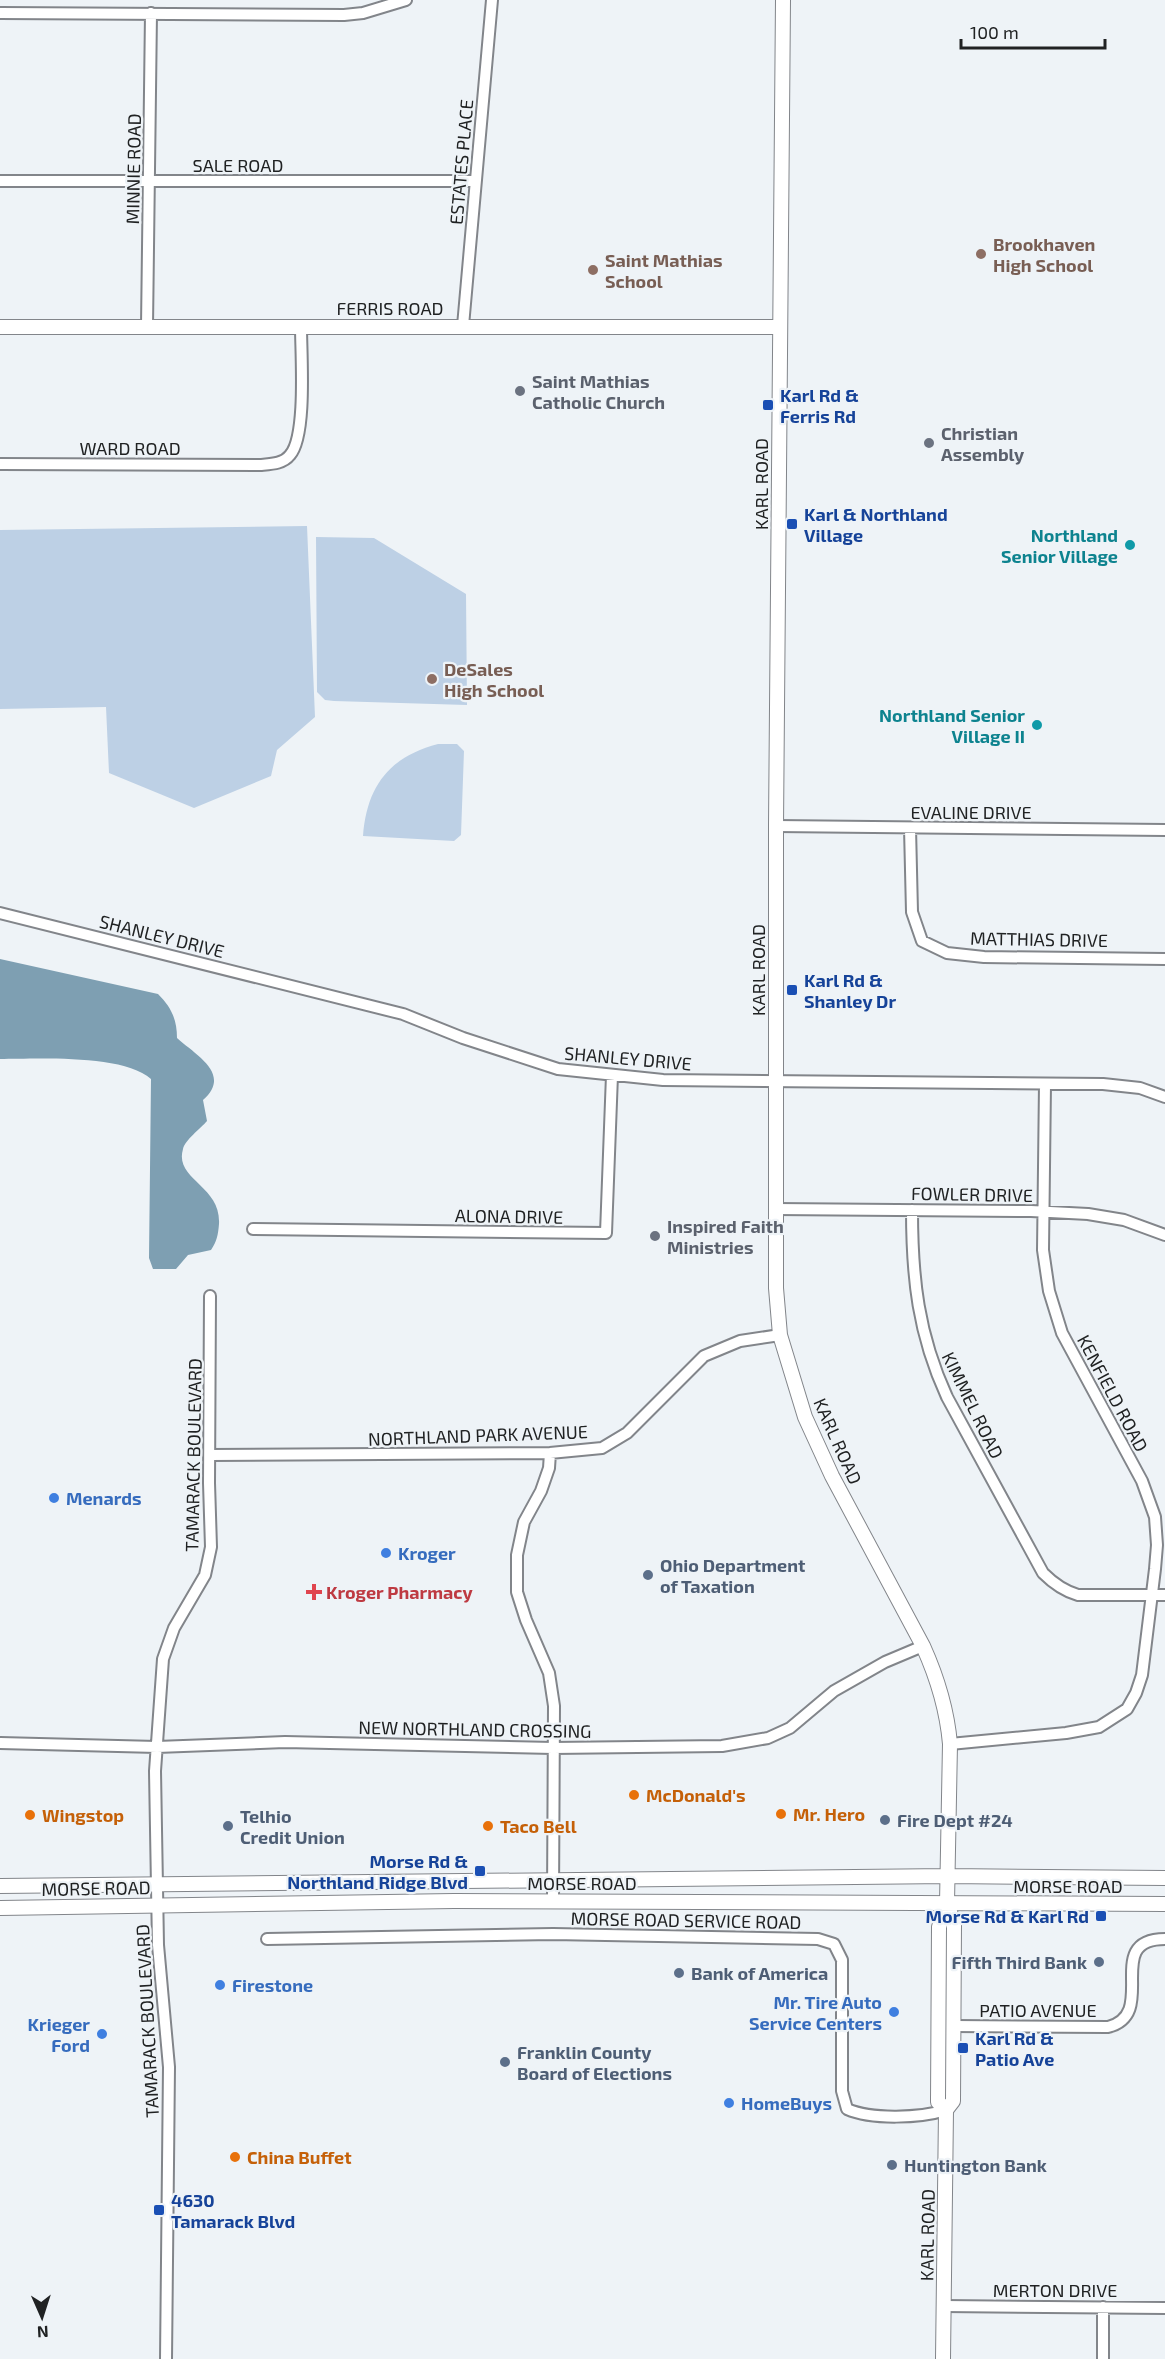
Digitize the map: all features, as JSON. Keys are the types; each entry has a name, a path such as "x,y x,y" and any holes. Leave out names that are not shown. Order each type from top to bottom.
{"main road":[{"name":"KARL ROAD","path":"783,0 775,1209 780,1335 805,1417 823,1458 923,1646 935,1675 948,1720 950,1744 948,1903 954,1924 954,2026 953,2101 946,2110 943,2359"},
{"name":"FERRIS ROAD","path":"0,327 780,327"},
{"name":"MORSE ROAD","path":"0,1886 948,1876 1165,1878"},
{"name":"MORSE ROAD","path":"0,1908 553,1901 1165,1904"},
{"name":"KARL ROAD","path":"946,2110 938,2102 938,1979 939,1927 948,1903"}],"street":[{"path":"0,13 344,15 363,13 406,0"},
{"name":"ESTATES PLACE","path":"463,326 492,0"},
{"name":"MINNIE ROAD","path":"147,326 151,13"},
{"name":"SALE ROAD","path":"0,181 475,182"},
{"name":"WARD ROAD","path":"0,464 260,465 280,462 290,456 297,445 300,425 301,327"},
{"name":"EVALINE DRIVE","path":"777,826 1165,830"},
{"name":"MATTHIAS DRIVE","path":"910,828 912,912 922,941 947,952 984,957 1165,959"},
{"name":"SHANLEY DRIVE","path":"0,913 403,1014 463,1038 558,1070 663,1080 1123,1086 1140,1088 1165,1097"},
{"name":"ALONA DRIVE","path":"253,1229 606,1233 612,1075"},
{"name":"KENFIELD ROAD","path":"950,1744 1070,1733 1099,1727 1114,1719 1127,1709 1139,1684 1152,1595 1157,1530 1149,1496 1062,1333 1046,1278 1043,1211 1046,1084"},
{"name":"FOWLER DRIVE","path":"775,1209 1043,1211 1104,1216 1124,1220 1165,1235"},
{"name":"KIMMEL ROAD","path":"912,1210 912,1260 915,1293 925,1341 938,1378 1042,1573 1053,1584 1078,1595 1152,1595"},
{"name":"TAMARACK BOULEVARD","path":"166,2359 170,2067 158,1945 155,1814 157,1747 163,1659 174,1628 205,1575 211,1547 210,1296"},
{"name":"NORTHLAND PARK AVENUE","path":"210,1455 550,1453 603,1447 627,1433 704,1356 740,1341 780,1335"},
{"path":"550,1453 549,1468 541,1491 524,1522 517,1555 517,1592 525,1620 549,1673 554,1706 553,1901"},
{"path":"1152,1595 1165,1595"},
{"name":"NEW NORTHLAND CROSSING","path":"0,1743 157,1747 285,1742 553,1748 722,1746 768,1738 790,1728 834,1691 885,1662 923,1646"},
{"name":"MORSE ROAD SERVICE ROAD","path":"267,1939 553,1934 818,1939 834,1944 842,1960 842,2091 847,2109 860,2115 888,2116 929,2115 946,2110"},
{"name":"PATIO AVENUE","path":"954,2026 1108,2027 1119,2024 1128,2016 1131,2005 1132,1965 1135,1951 1146,1942 1165,1939"},
{"name":"MERTON DRIVE","path":"944,2306 1165,2307"},
{"path":"1103,2307 1103,2359"}],"shaded area":[{"path":"307,526 315,717 277,750 271,776 194,808 109,773 106,707 0,709 0,530"},
{"path":"316,537 374,538 466,594 467,705 334,701 325,700 317,692"},
{"path":"438,744 457,744 464,751 461,835 454,841 363,836 370,802 384,776 406,757"},
{"path":"0,959 158,994 166,1004 174,1019 177,1038 202,1059 213,1074 214,1082 211,1091 203,1100 207,1121 187,1142 183,1149 182,1160 191,1176 213,1200 218,1211 218,1231 211,1250 188,1255 176,1269 153,1269 149,1258 151,1079 121,1065 101,1062 0,1059"}],"place":[{"name":"Brookhaven High School","path":"981,254"},
{"name":"Saint Mathias School","path":"593,270"},
{"name":"Saint Mathias Catholic Church","path":"520,391"},
{"name":"Karl Rd & Ferris Rd","path":"768,405"},
{"name":"Christian Assembly","path":"929,443"},
{"name":"Karl & Northland Village","path":"792,524"},
{"name":"Northland Senior Village","path":"1130,545"},
{"name":"DeSales High School","path":"432,679"},
{"name":"Northland Senior Village II","path":"1037,725"},
{"name":"Karl Rd & Shanley Dr","path":"792,990"},
{"name":"Inspired Faith Ministries","path":"655,1236"},
{"name":"Menards","path":"54,1498"},
{"name":"Kroger","path":"386,1553"},
{"name":"Ohio Department of Taxation","path":"648,1575"},
{"name":"Kroger Pharmacy","path":"314,1592"},
{"name":"McDonald's","path":"634,1795"},
{"name":"Mr. Hero","path":"781,1814"},
{"name":"Wingstop","path":"30,1815"},
{"name":"Fire Dept #24","path":"885,1820"},
{"name":"Telhio Credit Union","path":"228,1826"},
{"name":"Taco Bell","path":"488,1826"},
{"name":"Morse Rd & Northland Ridge Blvd","path":"480,1871"},
{"name":"Morse Rd & Karl Rd","path":"1101,1916"},
{"name":"Fifth Third Bank","path":"1099,1962"},
{"name":"Bank of America","path":"679,1973"},
{"name":"Firestone","path":"220,1985"},
{"name":"Mr. Tire Auto Service Centers","path":"894,2012"},
{"name":"Krieger Ford","path":"102,2034"},
{"name":"Karl Rd & Patio Ave","path":"963,2048"},
{"name":"Franklin County Board of Elections","path":"505,2062"},
{"name":"HomeBuys","path":"729,2103"},
{"name":"China Buffet","path":"235,2157"},
{"name":"Huntington Bank","path":"892,2165"},
{"name":"4630 Tamarack Blvd","path":"159,2210"}]}
